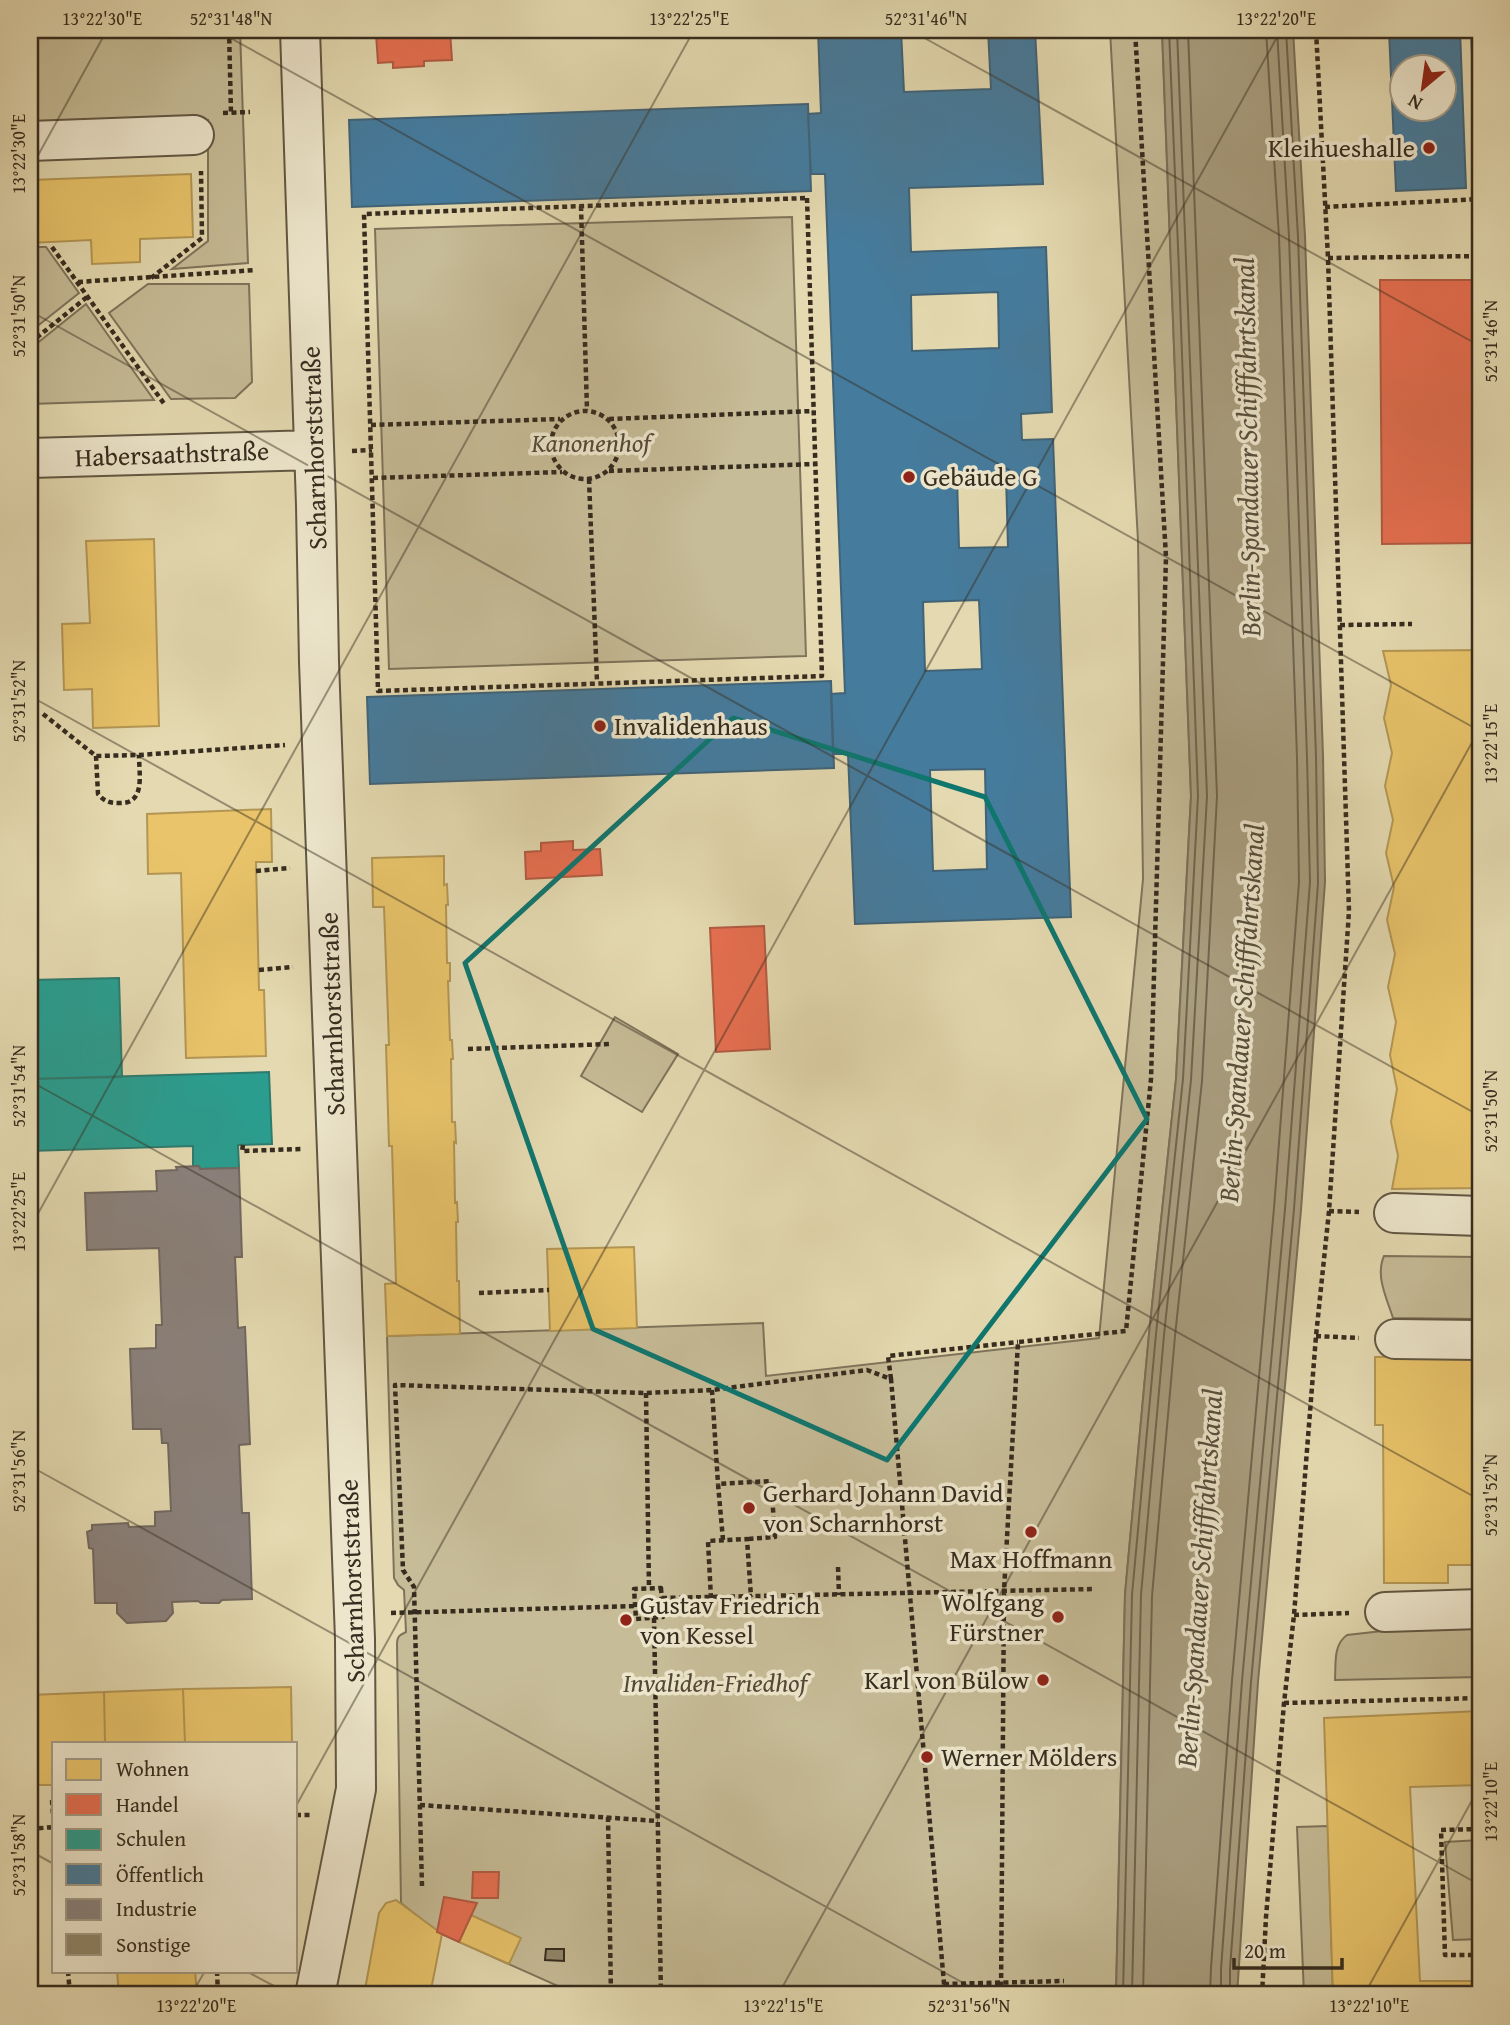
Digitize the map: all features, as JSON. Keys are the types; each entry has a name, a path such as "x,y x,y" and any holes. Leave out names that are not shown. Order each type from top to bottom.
{"street":[{"name":"Scharnhorststraße","path":"300,30 332,450 319,662 355,1639 356,1789 315,1995"},
{"path":"30,141 197,152"},
{"name":"Habersaathstraße","path":"30,458 332,450"},
{"path":"1394,1213 1480,1216"},
{"path":"1395,1339 1480,1340"},
{"path":"1385,1612 1480,1609"}],"path":[{"path":"229,30 231,113"},
{"path":"945,1995 888,1356 1126,1331 1151,1079 1166,557 1135,30"},
{"path":"1262,1995 1284,1703 1329,1211 1349,911 1328,258 1316,30"},
{"path":"151,278 202,238 197,152"},
{"path":"807,198 822,676 378,691 364,214 581,206 807,198"},
{"path":"1325,207 1480,199"},
{"path":"581,206 587,410"},
{"path":"51,247 165,405"},
{"path":"1328,258 1480,256"},
{"path":"77,282 256,270"},
{"path":"30,343 87,297"},
{"path":"371,425 561,418 587,410 609,419 813,411"},
{"path":"561,418 551,440 551,452 555,462 571,477 589,479 608,471 619,450 619,439 609,419"},
{"path":"332,450 372,450"},
{"path":"608,471 815,464"},
{"path":"373,478 563,472"},
{"path":"589,479 597,682"},
{"path":"1340,625 1412,624"},
{"path":"43,714 96,756 290,745"},
{"path":"96,756 98,794 111,803 126,804 134,799 139,790 139,755"},
{"path":"256,871 293,868"},
{"path":"259,970 297,967"},
{"path":"468,1049 611,1044"},
{"path":"243,1145 243,1152 295,1150"},
{"path":"479,1293 549,1290"},
{"path":"1001,1995 1004,1591 1018,1342"},
{"path":"422,1886 414,1587 403,1570 395,1385 646,1393 712,1390 867,1370 891,1379"},
{"path":"712,1390 723,1540"},
{"path":"646,1393 649,1588"},
{"path":"711,1598 708,1541 775,1536 771,1480 718,1484"},
{"path":"747,1539 751,1597"},
{"path":"838,1567 839,1595"},
{"path":"661,1588 662,1598 663,1617 636,1619 634,1589 661,1588"},
{"path":"662,1598 1093,1589"},
{"path":"386,1613 635,1606"},
{"path":"1294,1615 1385,1612"},
{"path":"654,1618 662,1995"},
{"path":"1284,1703 1480,1698"},
{"path":"421,1805 658,1821"},
{"path":"298,1815 316,1815"},
{"path":"608,1817 611,1995"},
{"path":"30,1829 52,1828"},
{"path":"1480,1829 1441,1830 1445,1955 1480,1955"},
{"path":"68,1972 70,1995"},
{"path":"217,1972 218,1995"},
{"path":"944,1984 1063,1980"}],"highlighted area":[{"path":"733,718 985,797 1147,1119 887,1460 593,1329 465,963"}],"green space":[{"path":"30,30 240,30 248,263 172,269 208,241 208,120 30,125"},
{"name":"Invaliden-Friedhof","path":"1110,30 1162,30 1191,796 1176,1079 1125,1594 1116,1995 578,1995 437,1932 401,1903 397,1644 399,1636 406,1632 404,1590 394,1578 387,1336 763,1323 766,1376 1099,1338 1143,879 1138,541"},
{"name":"Kanonenhof","path":"792,217 806,656 389,669 375,229"},
{"path":"30,247 46,247 79,293 30,332"},
{"path":"148,284 249,284 252,382 235,398 171,399 109,313"},
{"path":"86,304 154,400 30,404 30,349"},
{"path":"615,1017 678,1054 642,1112 581,1076"},
{"path":"1384,1256 1480,1257 1480,1319 1393,1318 1381,1279"},
{"path":"1480,1625 1480,1677 1335,1680 1337,1649 1347,1635 1418,1627"},
{"path":"1328,1826 1333,1995 1304,1995 1297,1827"},
{"path":"1480,1840 1480,1939 1453,1940 1445,1842"}],"water":[{"name":"Berlin-Spandauer Schifffahrtskanal","path":"1162,30 1293,30 1305,236 1325,882 1301,1210 1258,1682 1237,1995 1116,1995 1125,1594 1176,1079 1191,796"}],"building: Wohnen":[{"path":"191,174 193,237 140,239 140,262 92,264 91,240 30,243 30,180"},
{"path":"154,539 159,726 93,728 92,689 64,690 62,624 90,623 86,541"},
{"path":"1480,650 1480,1188 1392,1189 1398,1156 1391,1122 1397,1089 1390,1055 1396,1022 1388,987 1395,954 1387,920 1394,887 1386,853 1393,820 1385,786 1392,753 1384,718 1391,685 1383,651"},
{"path":"271,809 272,862 256,862 259,990 264,990 266,1056 186,1058 181,873 148,874 147,814"},
{"path":"444,856 444,885 447,884 448,905 447,963 450,963 448,981 453,1059 452,1122 455,1122 456,1143 454,1142 455,1203 457,1202 458,1222 460,1334 387,1336 385,1284 396,1283 386,1045 389,1045 384,907 373,907 372,858"},
{"path":"634,1247 637,1328 550,1331 547,1249"},
{"path":"1480,1356 1480,1565 1448,1565 1448,1583 1384,1583 1383,1425 1375,1425 1375,1357"},
{"path":"291,1687 292,1742 185,1742 183,1689"},
{"path":"183,1689 185,1742 105,1742 104,1692"},
{"path":"104,1692 105,1742 52,1742 52,1785 30,1785 30,1695"},
{"path":"1480,1711 1480,1785 1410,1787 1420,1981 1480,1981 1480,1995 1333,1995 1324,1718"},
{"path":"396,1900 442,1934 430,1995 364,1995 379,1913 386,1903"},
{"path":"471,1915 521,1938 509,1964 459,1942"},
{"path":"117,1972 195,1972 197,1995 119,1995"}],"building: Handel":[{"path":"450,31 452,60 424,61 424,66 393,68 393,62 378,63 376,34"},
{"path":"1380,280 1480,280 1480,543 1382,544"},
{"path":"573,841 573,850 600,849 602,875 526,879 525,852 541,851 541,843"},
{"path":"764,926 770,1049 716,1052 710,928"},
{"path":"473,1872 499,1872 498,1898 472,1898"},
{"path":"444,1897 477,1903 459,1942 437,1932"}],"building: Schulen":[{"path":"119,978 122,1077 30,1079 30,980"},
{"path":"269,1072 272,1144 238,1145 239,1168 200,1169 199,1166 193,1166 193,1146 30,1151 30,1079"}],"building: Öffentlich":[{"path":"469,30 590,30 469,33"},
{"name":"Gebäude G","path":"818,30 901,30 904,92 991,89 988,30 1035,30 1043,184 909,188 911,252 1046,247 1052,412 1021,414 1022,440 1053,439 1071,917 855,924 848,754 833,754 831,694 845,693 825,174 811,174 808,114 821,113","holes":["998,292 999,348 912,351 911,295","1006,476 1008,547 959,548 957,477","979,600 982,669 925,671 923,602","985,769 987,869 933,871 930,770"]},
{"name":"Kleihueshalle","path":"1389,30 1460,30 1466,188 1396,191 1393,122 1458,122 1458,52 1390,52"},
{"path":"1471,30 1480,30 1480,106 1474,106"},
{"path":"808,104 811,191 352,207 349,120"},
{"name":"Invalidenhaus","path":"831,681 834,768 370,784 367,697"}],"building: Industrie":[{"path":"199,1166 200,1169 239,1168 242,1257 235,1257 238,1328 245,1327 250,1444 239,1445 242,1513 249,1513 252,1599 222,1600 219,1603 172,1602 173,1613 166,1621 127,1623 117,1613 117,1603 95,1603 93,1549 89,1548 87,1532 92,1530 92,1525 128,1523 129,1527 155,1526 155,1512 171,1511 168,1443 162,1443 161,1429 133,1429 130,1349 156,1348 156,1325 162,1325 159,1248 87,1250 85,1193 157,1191 156,1171"}],"building: Sonstige":[{"path":"546,1949 564,1949 564,1961 545,1960"}],"place":[{"name":"Kleihueshalle","path":"1429,148"},
{"name":"Gebäude G","path":"909,477"},
{"name":"Invalidenhaus","path":"600,726"},
{"name":"Gerhard Johann David von Scharnhorst","path":"749,1508"},
{"name":"Max Hoffmann","path":"1031,1532"},
{"name":"Wolfgang Fürstner","path":"1058,1617"},
{"name":"Gustav Friedrich von Kessel","path":"626,1620"},
{"name":"Karl von Bülow","path":"1043,1680"},
{"name":"Werner Mölders","path":"927,1757"}]}
